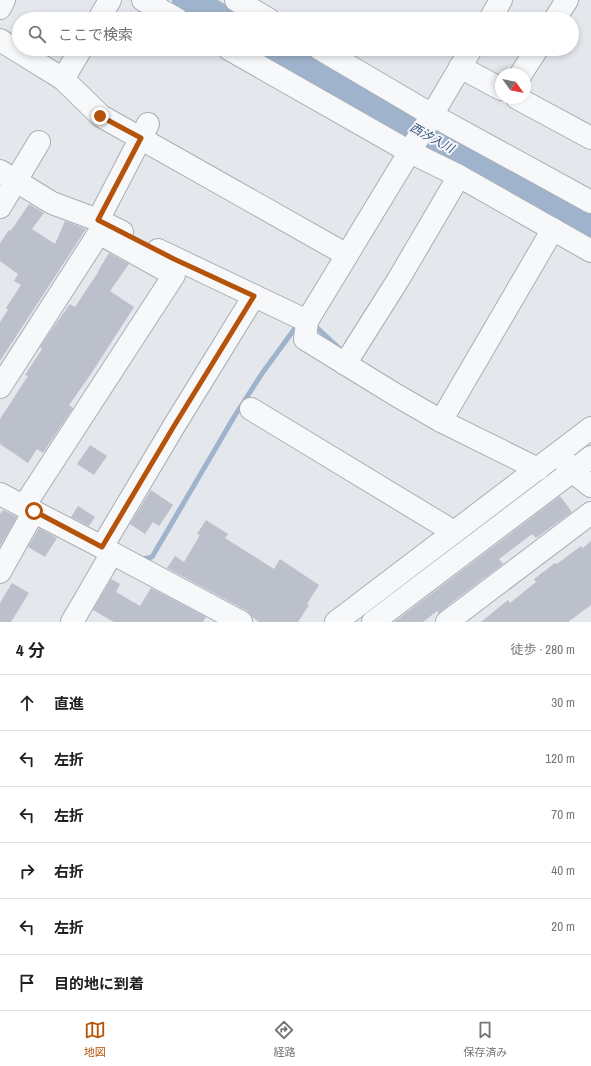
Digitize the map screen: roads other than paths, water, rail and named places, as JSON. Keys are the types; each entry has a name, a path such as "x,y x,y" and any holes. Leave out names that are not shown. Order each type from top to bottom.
{"street":[{"path":"0,8 4,0"},
{"path":"103,12 110,0"},
{"path":"143,0 164,12"},
{"path":"236,0 256,12"},
{"path":"494,12 501,0"},
{"path":"559,12 567,0"},
{"path":"0,40 12,47"},
{"path":"26,56 63,79 100,116 144,131 347,255"},
{"path":"63,79 77,56"},
{"path":"241,56 410,152 458,176 553,229 591,252"},
{"path":"332,56 432,115 591,202"},
{"path":"525,68 533,56"},
{"path":"306,330 347,255 465,58 495,84"},
{"path":"528,104 591,138"},
{"path":"98,220 144,131"},
{"path":"0,207 8,176 39,142"},
{"path":"8,176 52,203 98,220 174,259 254,296 306,330 345,364 441,421 538,469"},
{"path":"345,364 398,280 458,176"},
{"path":"441,421 553,229"},
{"path":"0,387 99,233 174,275 29,508 0,572"},
{"path":"72,622 107,550 174,426 254,296"},
{"path":"251,409 454,532"},
{"path":"336,622 591,428"},
{"path":"559,453 572,471 591,486"},
{"path":"373,622 591,456"},
{"path":"0,494 29,508 241,622"},
{"path":"447,622 591,513"}],"waterway":[{"name":"西汐入川","path":"187,0 208,12"},
{"name":"西汐入川","path":"286,56 591,228"},
{"path":"313,326 315,326 339,348"},
{"path":"140,557 143,559 152,557 234,417 263,372 296,327 301,327"}]}
